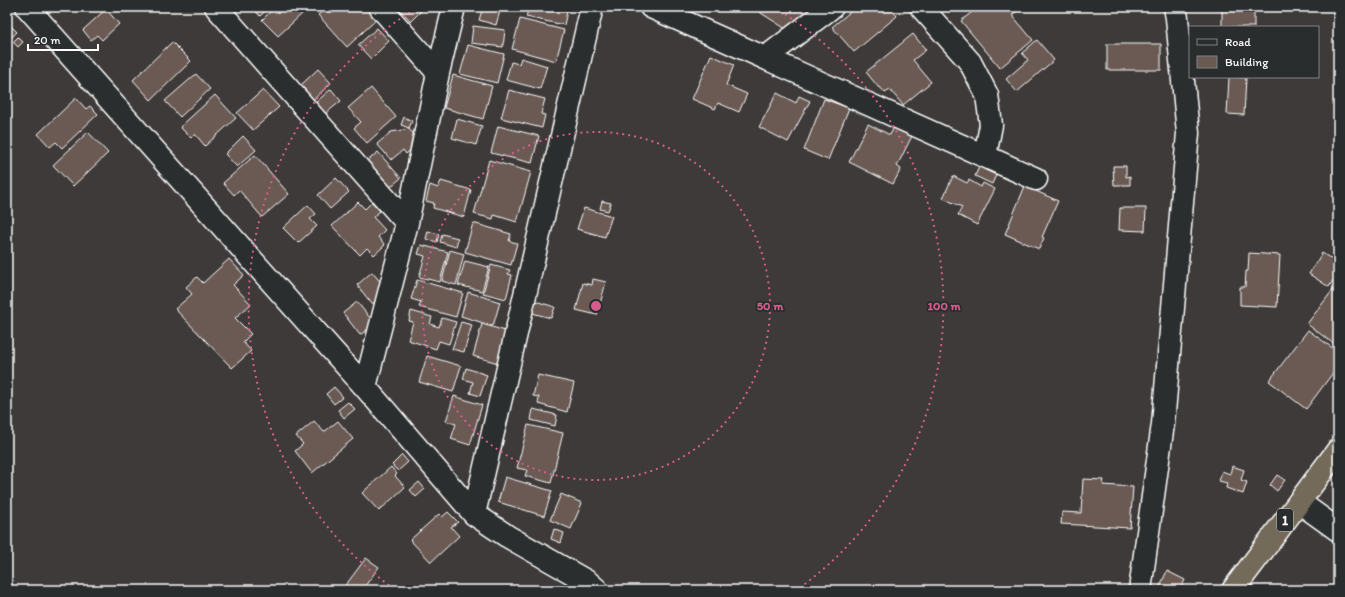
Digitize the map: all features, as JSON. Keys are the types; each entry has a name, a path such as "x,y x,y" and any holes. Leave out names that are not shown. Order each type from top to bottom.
{"highway":[{"name":"1","path":"1233,590 1338,450"}],"street":[{"path":"27,7 365,387 474,514 506,536 588,582 597,590"},
{"path":"216,7 407,223"},
{"path":"380,7 438,73"},
{"path":"365,387 407,223 438,73 454,7"},
{"path":"474,514 592,7"},
{"path":"651,7 1036,179"},
{"path":"765,58 832,7"},
{"path":"921,7 970,62 987,95 991,125 985,156"},
{"path":"1140,590 1163,424 1188,133 1175,7"},
{"path":"1299,502 1338,530"}],"building":[{"path":"252,7 270,7 260,16"},
{"path":"275,7 298,7 303,13 278,36 262,20"},
{"path":"327,7 366,7 377,19 347,47 318,15"},
{"path":"403,7 425,7 411,21 400,10"},
{"path":"483,7 500,11 496,25 479,20"},
{"path":"529,7 568,7 564,25 526,17"},
{"path":"759,7 813,7 786,29 761,13"},
{"path":"856,7 890,7 897,16 854,52 832,27"},
{"path":"978,7 1022,7 1012,15 1033,40 1000,68 961,21"},
{"path":"1254,7 1254,26 1222,26 1222,8"},
{"path":"106,9 119,24 102,40 97,35 91,40 83,30"},
{"path":"520,19 564,30 556,61 512,49"},
{"path":"7,22 17,32 11,38 7,34"},
{"path":"473,26 505,30 503,47 471,43"},
{"path":"377,28 389,41 371,59 358,45"},
{"path":"913,34 926,50 913,60 931,82 903,105 890,90 885,93 880,87 879,88 866,72"},
{"path":"18,37 23,42 18,47 13,42"},
{"path":"1037,40 1054,60 1017,92 1006,79 1028,60 1022,53"},
{"path":"172,42 191,61 151,100 133,80"},
{"path":"1107,44 1161,44 1161,70 1107,70"},
{"path":"468,45 504,54 497,83 460,74"},
{"path":"711,55 734,65 726,85 747,94 739,112 718,103 715,109 692,99"},
{"path":"521,58 547,66 540,89 506,80 511,62 519,64"},
{"path":"318,69 331,83 313,100 300,86"},
{"path":"196,74 210,89 180,117 165,101"},
{"path":"453,75 492,86 483,119 444,108"},
{"path":"1229,78 1246,78 1244,115 1227,114"},
{"path":"371,88 396,117 367,143 354,128 361,122 348,108"},
{"path":"331,89 341,101 325,114 315,103"},
{"path":"263,90 279,107 253,130 237,113"},
{"path":"509,90 545,99 541,114 545,115 542,128 501,118"},
{"path":"777,93 796,103 799,96 810,101 788,142 759,127"},
{"path":"215,95 236,118 205,146 195,134 191,138 180,127"},
{"path":"76,98 86,109 90,106 98,114 62,148 56,142 50,147 38,134"},
{"path":"824,99 849,108 828,160 804,150"},
{"path":"404,117 412,121 409,128 401,125"},
{"path":"457,119 482,126 476,145 452,138"},
{"path":"868,124 890,135 894,127 912,136 897,166 901,169 893,184 849,162"},
{"path":"498,126 539,136 532,163 491,153"},
{"path":"409,129 420,141 406,154 403,150 391,160 377,144 391,132"},
{"path":"88,132 108,153 73,186 53,165"},
{"path":"243,136 256,150 237,167 225,154"},
{"path":"378,152 401,178 388,189 365,163"},
{"path":"255,155 289,194 262,217 239,190 234,195 223,183"},
{"path":"489,160 531,172 517,222 494,215 493,219 474,214"},
{"path":"1113,166 1126,166 1126,177 1130,176 1130,185 1114,185"},
{"path":"979,167 996,175 992,184 975,176"},
{"path":"953,176 967,183 969,180 981,187 983,183 995,189 977,225 958,215 962,207 943,198"},
{"path":"336,178 349,192 330,209 318,195"},
{"path":"441,181 471,190 464,217 433,208 434,203 426,201 430,185 438,188"},
{"path":"1025,186 1058,201 1042,237 1044,238 1039,249 1005,234"},
{"path":"602,201 611,203 608,211 600,209"},
{"path":"358,202 365,209 372,202 380,211 373,217 385,230 378,237 385,245 374,255 367,248 360,255 332,226"},
{"path":"308,205 316,214 310,219 317,226 298,243 283,228"},
{"path":"584,208 612,216 605,237 577,229"},
{"path":"1120,208 1146,208 1145,231 1119,230"},
{"path":"473,223 511,234 509,241 517,243 511,265 465,252"},
{"path":"428,231 439,234 437,242 426,239"},
{"path":"442,234 458,238 456,247 440,242"},
{"path":"421,245 448,252 440,282 419,277 425,256 418,254"},
{"path":"450,250 464,254 456,285 442,281"},
{"path":"1249,253 1280,255 1277,307 1240,305 1240,287 1245,287"},
{"path":"1322,253 1338,263 1338,272 1329,287 1309,274"},
{"path":"229,259 244,275 233,285 251,304 235,318 251,334 243,342 251,351 232,368 175,309 192,294 186,287 197,277 203,283"},
{"path":"465,261 489,267 482,291 458,285"},
{"path":"491,265 510,270 508,274 512,275 506,299 483,293"},
{"path":"372,272 388,291 372,304 357,285"},
{"path":"593,279 606,282 597,315 576,310 583,283 592,285"},
{"path":"417,280 463,293 456,317 419,307 421,302 411,299"},
{"path":"1338,283 1338,347 1307,324"},
{"path":"468,292 500,302 493,326 461,316"},
{"path":"535,301 555,307 551,318 532,313"},
{"path":"357,302 375,324 360,335 343,313"},
{"path":"411,311 432,317 430,324 439,327 442,318 456,322 449,344 439,341 436,349 408,340 413,322 409,321"},
{"path":"461,322 472,325 464,352 452,349"},
{"path":"482,324 512,333 502,364 473,356"},
{"path":"1308,330 1338,352 1338,366 1306,409 1269,381"},
{"path":"427,356 461,366 453,392 419,382"},
{"path":"466,368 487,375 480,396 470,393 473,382 463,379"},
{"path":"538,375 574,383 567,412 538,404 539,397 533,396"},
{"path":"334,387 343,397 334,404 326,394"},
{"path":"454,396 482,405 470,445 451,439 456,424 446,421"},
{"path":"348,402 355,409 344,418 338,410"},
{"path":"533,409 557,415 555,426 531,420"},
{"path":"314,421 324,432 338,421 353,439 312,473 295,451 303,444 296,436"},
{"path":"528,425 563,433 551,483 525,476 527,470 517,468"},
{"path":"402,455 408,462 398,471 392,465"},
{"path":"1232,466 1244,470 1241,480 1247,482 1243,494 1226,488 1227,483 1219,481 1222,471 1230,474"},
{"path":"391,467 397,474 395,476 405,487 379,511 362,493"},
{"path":"1277,475 1285,480 1277,491 1270,485"},
{"path":"505,477 552,491 544,516 498,502"},
{"path":"1083,479 1104,480 1103,485 1133,487 1130,528 1061,524 1062,512 1081,513"},
{"path":"419,482 425,489 416,497 410,490"},
{"path":"561,494 582,503 571,529 550,520"},
{"path":"448,512 458,522 451,527 459,536 431,562 410,540 439,514 442,517"},
{"path":"554,529 564,533 561,543 551,539"},
{"path":"366,558 379,567 362,590 342,590"},
{"path":"1167,571 1185,580 1180,590 1162,590 1159,588"}]}
